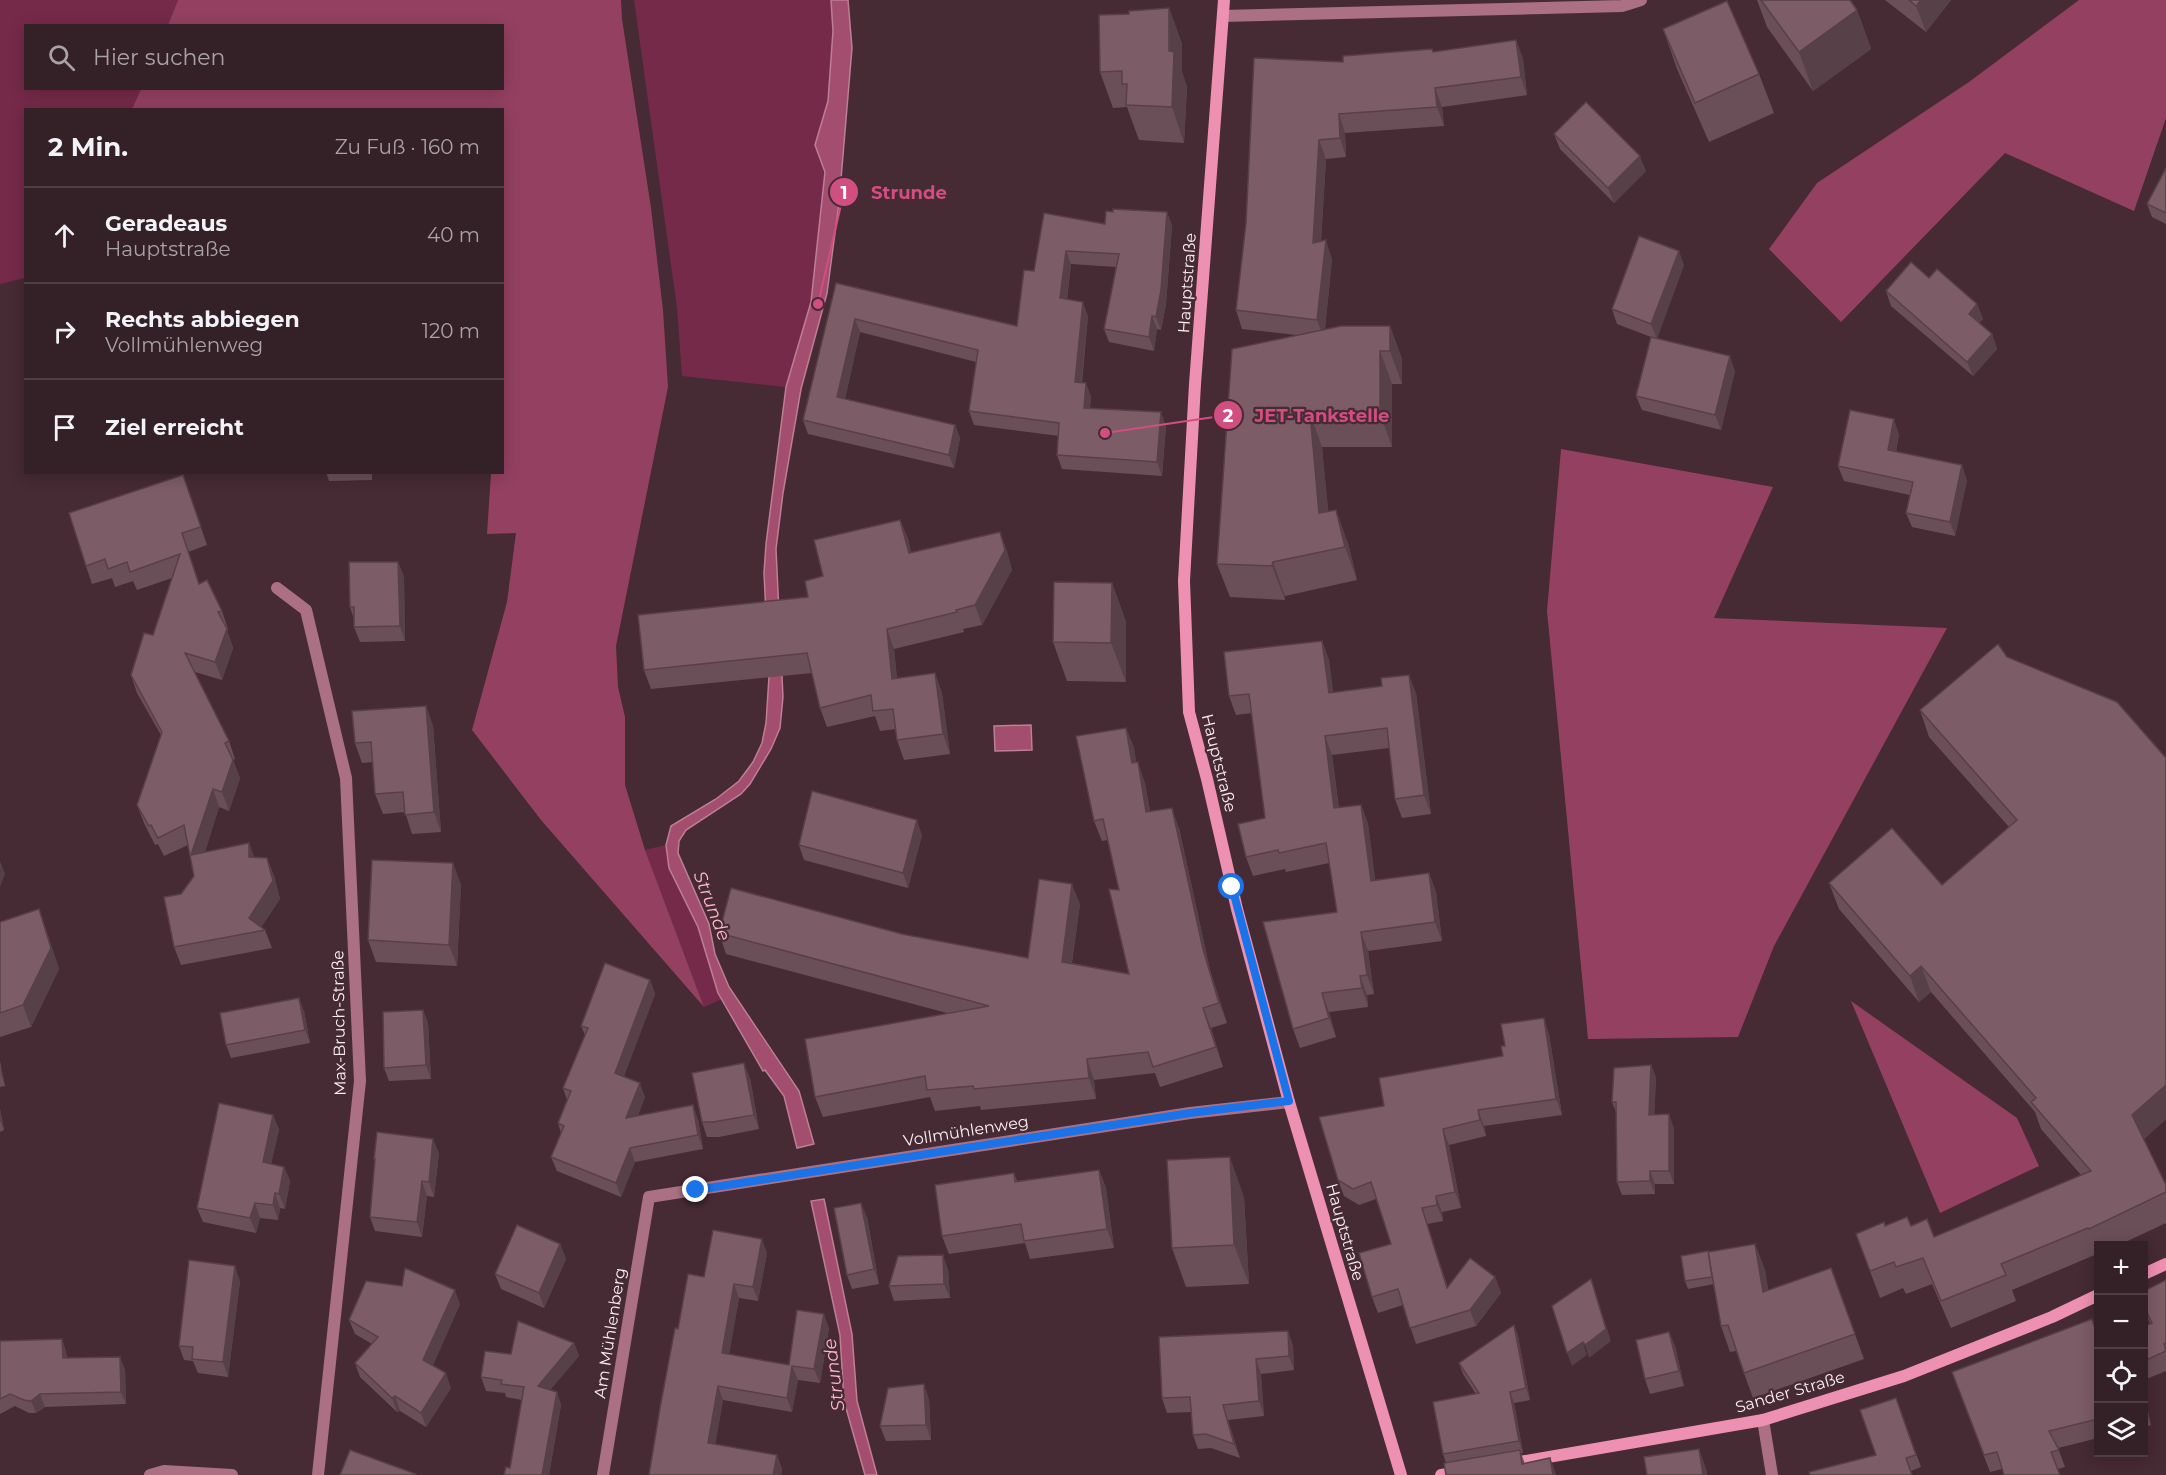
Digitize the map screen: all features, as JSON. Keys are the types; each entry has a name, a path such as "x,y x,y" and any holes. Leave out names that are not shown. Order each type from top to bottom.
{"main road":[{"name":"Hauptstraße","path":"1224,0 1195,384 1184,581 1189,712 1237,909 1289,1101 1401,1475"},
{"path":"2148,1272 2166,1264"},
{"name":"Sander Straße","path":"1496,1466 1763,1420 1904,1376 2052,1317 2094,1297"},
{"path":"1441,1475 1474,1470"}],"street":[{"path":"1223,16 1534,6 1622,6 1641,0"},
{"name":"Max-Bruch-Straße","path":"277,588 306,610 347,789 360,1081 318,1475"},
{"name":"Vollmühlenweg","path":"649,1197 1190,1113 1289,1101"},
{"name":"Am Mühlenberg","path":"603,1475 649,1197"},
{"path":"1763,1420 1772,1475"},
{"path":"150,1475 164,1471 232,1475"}],"shaded area":[{"path":"0,0 178,0 168,24 24,24 24,90 141,90 132,108 24,108 24,278 0,284"},
{"path":"178,0 621,0 651,208 663,310 668,387 616,646 618,687 625,717 625,785 645,850 704,1007 541,820 472,730 507,602 516,533 487,534 491,474 504,474 504,108 132,108 141,90 504,90 504,24 168,24"},
{"path":"634,0 831,0 833,31 828,101 815,145 825,172 811,302 786,387 682,376 677,308"},
{"path":"831,0 848,0 852,48 839,203 827,293 801,389 776,549 783,697 780,728 771,749 750,784 741,794 686,830 679,841 678,853 709,924 715,954 729,987 799,1091 814,1144 797,1148 784,1096 765,1070 763,1071 718,993 698,927 669,868 666,845 671,826 716,799 739,781 753,762 762,743 766,723 769,677 764,573 766,544 786,387 811,302 825,172 815,145 828,101 833,31"},
{"path":"2079,0 2166,0 2166,118 2134,211 2005,153 1841,322 1769,249 1817,183 1969,82"},
{"path":"1561,449 1773,487 1714,618 1947,628 1774,946 1738,1037 1588,1039 1547,611"},
{"path":"1031,725 1032,750 995,751 994,726"},
{"path":"666,845 669,868 698,927 722,999 704,1007 645,850"},
{"path":"1851,1001 2017,1118 2039,1166 1940,1213"},
{"path":"824,1199 852,1334 857,1401 877,1475 865,1475 844,1401 840,1335 811,1201"}],"building":[{"path":"1761,0 1850,0 1857,10 1799,52"},
{"path":"1909,0 1921,0 1916,6"},
{"path":"1727,1 1759,74 1695,103 1663,29"},
{"path":"1169,8 1169,51 1174,52 1172,107 1126,105 1127,84 1122,84 1122,71 1100,72 1099,15 1129,14 1129,11"},
{"path":"1516,40 1521,77 1435,88 1437,107 1339,114 1340,138 1319,140 1313,243 1326,240 1317,320 1236,310 1246,223 1254,58 1343,62 1343,56 1432,49 1433,52"},
{"path":"1586,102 1640,156 1608,188 1554,134"},
{"path":"2166,168 2166,213 2147,204"},
{"path":"1113,209 1167,212 1161,290 1156,317 1152,316 1149,337 1104,329 1119,254 1066,251 1060,298 1083,302 1075,382 1086,383 1084,408 1161,412 1157,462 1057,455 1059,423 969,411 978,350 855,319 837,397 955,425 949,455 803,420 836,283 1017,326 1024,270 1034,271 1044,213 1105,224 1106,211 1113,212"},
{"path":"1639,236 1679,251 1651,324 1612,309"},
{"path":"1911,262 1929,278 1937,269 1977,304 1969,314 1992,334 1967,362 1886,291"},
{"path":"1341,326 1390,326 1390,351 1380,351 1380,413 1310,413 1319,513 1336,510 1345,547 1273,562 1272,566 1217,564 1232,349"},
{"path":"1651,337 1730,356 1715,415 1636,396"},
{"path":"1850,410 1894,419 1888,450 1962,465 1950,522 1906,513 1913,482 1838,466"},
{"path":"183,475 201,527 182,533 199,584 207,580 222,611 218,612 227,629 215,662 185,653 229,741 225,743 233,760 222,792 213,789 191,855 249,843 249,857 267,858 273,881 249,918 265,930 174,947 164,897 181,894 194,876 184,825 158,838 137,805 162,732 131,675 144,633 153,635 180,554 130,572 127,562 108,569 105,559 86,566 69,513"},
{"path":"900,520 909,553 1000,532 1005,550 975,605 956,610 957,612 887,629 892,679 935,673 943,734 897,740 893,709 873,711 871,695 820,708 807,653 644,670 638,615 808,597 805,581 823,576 814,540"},
{"path":"349,562 398,562 400,626 354,627 354,607 350,607"},
{"path":"1054,582 1112,583 1111,643 1053,642"},
{"path":"1322,641 1329,693 1382,686 1381,678 1409,675 1424,795 1395,799 1387,728 1325,736 1334,808 1361,805 1371,881 1429,873 1435,922 1361,932 1367,975 1360,976 1362,988 1322,993 1329,1018 1293,1029 1263,922 1337,912 1326,843 1246,857 1238,824 1265,818 1249,694 1229,696 1224,652"},
{"path":"1998,644 2007,657 2117,702 2166,758 2166,1085 2132,1115 2166,1185 2166,1192 2089,1229 2001,1264 2006,1275 1941,1301 1923,1258 1896,1267 1894,1262 1870,1271 1856,1234 1884,1222 1885,1226 1907,1217 1911,1226 1927,1219 1934,1237 2091,1171 2031,1102 2036,1098 1921,966 1910,976 1829,883 1892,828 1942,885 2017,820 1920,710"},
{"path":"426,706 434,812 405,815 403,792 375,794 371,742 355,743 352,711"},
{"path":"1126,728 1132,763 1138,762 1146,812 1172,808 1203,949 1219,1003 1203,1008 1216,1047 1153,1067 1148,1052 1087,1059 1089,1078 974,1089 973,1086 927,1090 925,1076 815,1097 805,1039 989,1006 719,933 731,888 902,934 1028,958 1039,879 1072,884 1062,962 1129,974 1109,889 1119,890 1103,819 1094,821 1076,736"},
{"path":"812,791 917,820 903,873 799,845"},
{"path":"372,860 453,863 449,945 368,940"},
{"path":"39,909 51,948 23,1005 0,1013 0,922"},
{"path":"605,963 650,980 615,1073 640,1083 626,1118 693,1105 698,1135 630,1148 616,1183 551,1157 564,1126 558,1123 571,1091 563,1088 588,1028 581,1026"},
{"path":"299,998 305,1030 226,1045 220,1013"},
{"path":"423,1010 426,1065 384,1068 383,1012"},
{"path":"1544,1018 1556,1099 1478,1110 1480,1120 1443,1129 1455,1192 1436,1196 1437,1205 1422,1208 1447,1288 1470,1258 1495,1277 1470,1310 1410,1328 1398,1289 1372,1297 1359,1253 1391,1244 1371,1182 1353,1189 1338,1180 1319,1117 1384,1106 1379,1078 1503,1056 1501,1046 1505,1046 1501,1024"},
{"path":"744,1063 754,1115 702,1122 692,1073"},
{"path":"1651,1065 1649,1115 1669,1114 1669,1171 1650,1171 1650,1181 1617,1182 1616,1102 1612,1102 1614,1068"},
{"path":"219,1103 273,1115 263,1162 284,1167 279,1194 275,1193 273,1205 255,1203 250,1218 197,1208"},
{"path":"377,1132 433,1139 429,1182 422,1181 417,1222 370,1217"},
{"path":"1230,1157 1234,1245 1172,1248 1167,1160"},
{"path":"1099,1170 1107,1229 1024,1241 1021,1224 942,1236 935,1185 1014,1173 1015,1182"},
{"path":"861,1203 874,1269 847,1275 834,1208"},
{"path":"517,1225 560,1244 539,1293 495,1274"},
{"path":"713,1230 762,1239 753,1287 734,1284 722,1353 789,1365 797,1310 824,1314 814,1369 792,1366 787,1398 718,1386 708,1443 777,1455 773,1475 649,1475 675,1328 678,1329 688,1274 704,1277"},
{"path":"1755,1244 1763,1292 1831,1268 1855,1334 1744,1373 1728,1325 1721,1326 1708,1252"},
{"path":"1708,1251 1712,1277 1685,1281 1681,1256"},
{"path":"943,1255 944,1284 889,1286 898,1256"},
{"path":"189,1260 235,1266 223,1362 192,1359 193,1347 179,1346"},
{"path":"405,1268 455,1290 423,1360 446,1373 421,1413 395,1396 392,1398 355,1363 378,1337 349,1320 366,1281 402,1286"},
{"path":"1591,1279 1606,1329 1585,1345 1583,1342 1567,1353 1552,1306"},
{"path":"2166,1280 2166,1343 2164,1344 2166,1351 2148,1359 2148,1324 2152,1323 2148,1314 2148,1289"},
{"path":"2092,1319 2094,1325 2094,1420 2049,1431 2059,1450 2051,1452 2060,1475 2004,1475 1997,1452 1984,1455 1952,1372"},
{"path":"518,1321 574,1343 538,1386 557,1392 542,1475 504,1475 506,1467 510,1468 524,1387 501,1384 502,1380 481,1377 485,1351 511,1354"},
{"path":"1514,1325 1526,1388 1510,1392 1519,1441 1443,1454 1433,1402 1479,1393 1459,1363"},
{"path":"1288,1331 1289,1356 1256,1359 1259,1401 1223,1405 1234,1444 1206,1434 1193,1435 1190,1397 1162,1398 1159,1337"},
{"path":"1669,1332 1679,1371 1645,1379 1636,1340"},
{"path":"62,1339 63,1358 120,1357 121,1392 40,1394 31,1401 10,1394 0,1399 0,1341"},
{"path":"924,1384 926,1425 880,1426 888,1388"},
{"path":"1896,1398 1916,1455 1906,1458 1912,1475 1810,1475 1809,1472 1876,1455 1860,1410"},
{"path":"1699,1449 1703,1475 1647,1475 1644,1457"},
{"path":"350,1450 416,1474 416,1475 340,1475"},
{"path":"1520,1450 1522,1464 1550,1458 1553,1475 1446,1475 1444,1463"}],"place":[{"name":"Strunde","path":"818,304"},
{"name":"JET-Tankstelle","path":"1105,433"}],"route":[{"path":"696,1190 1190,1113 1289,1101 1232,887"}]}
